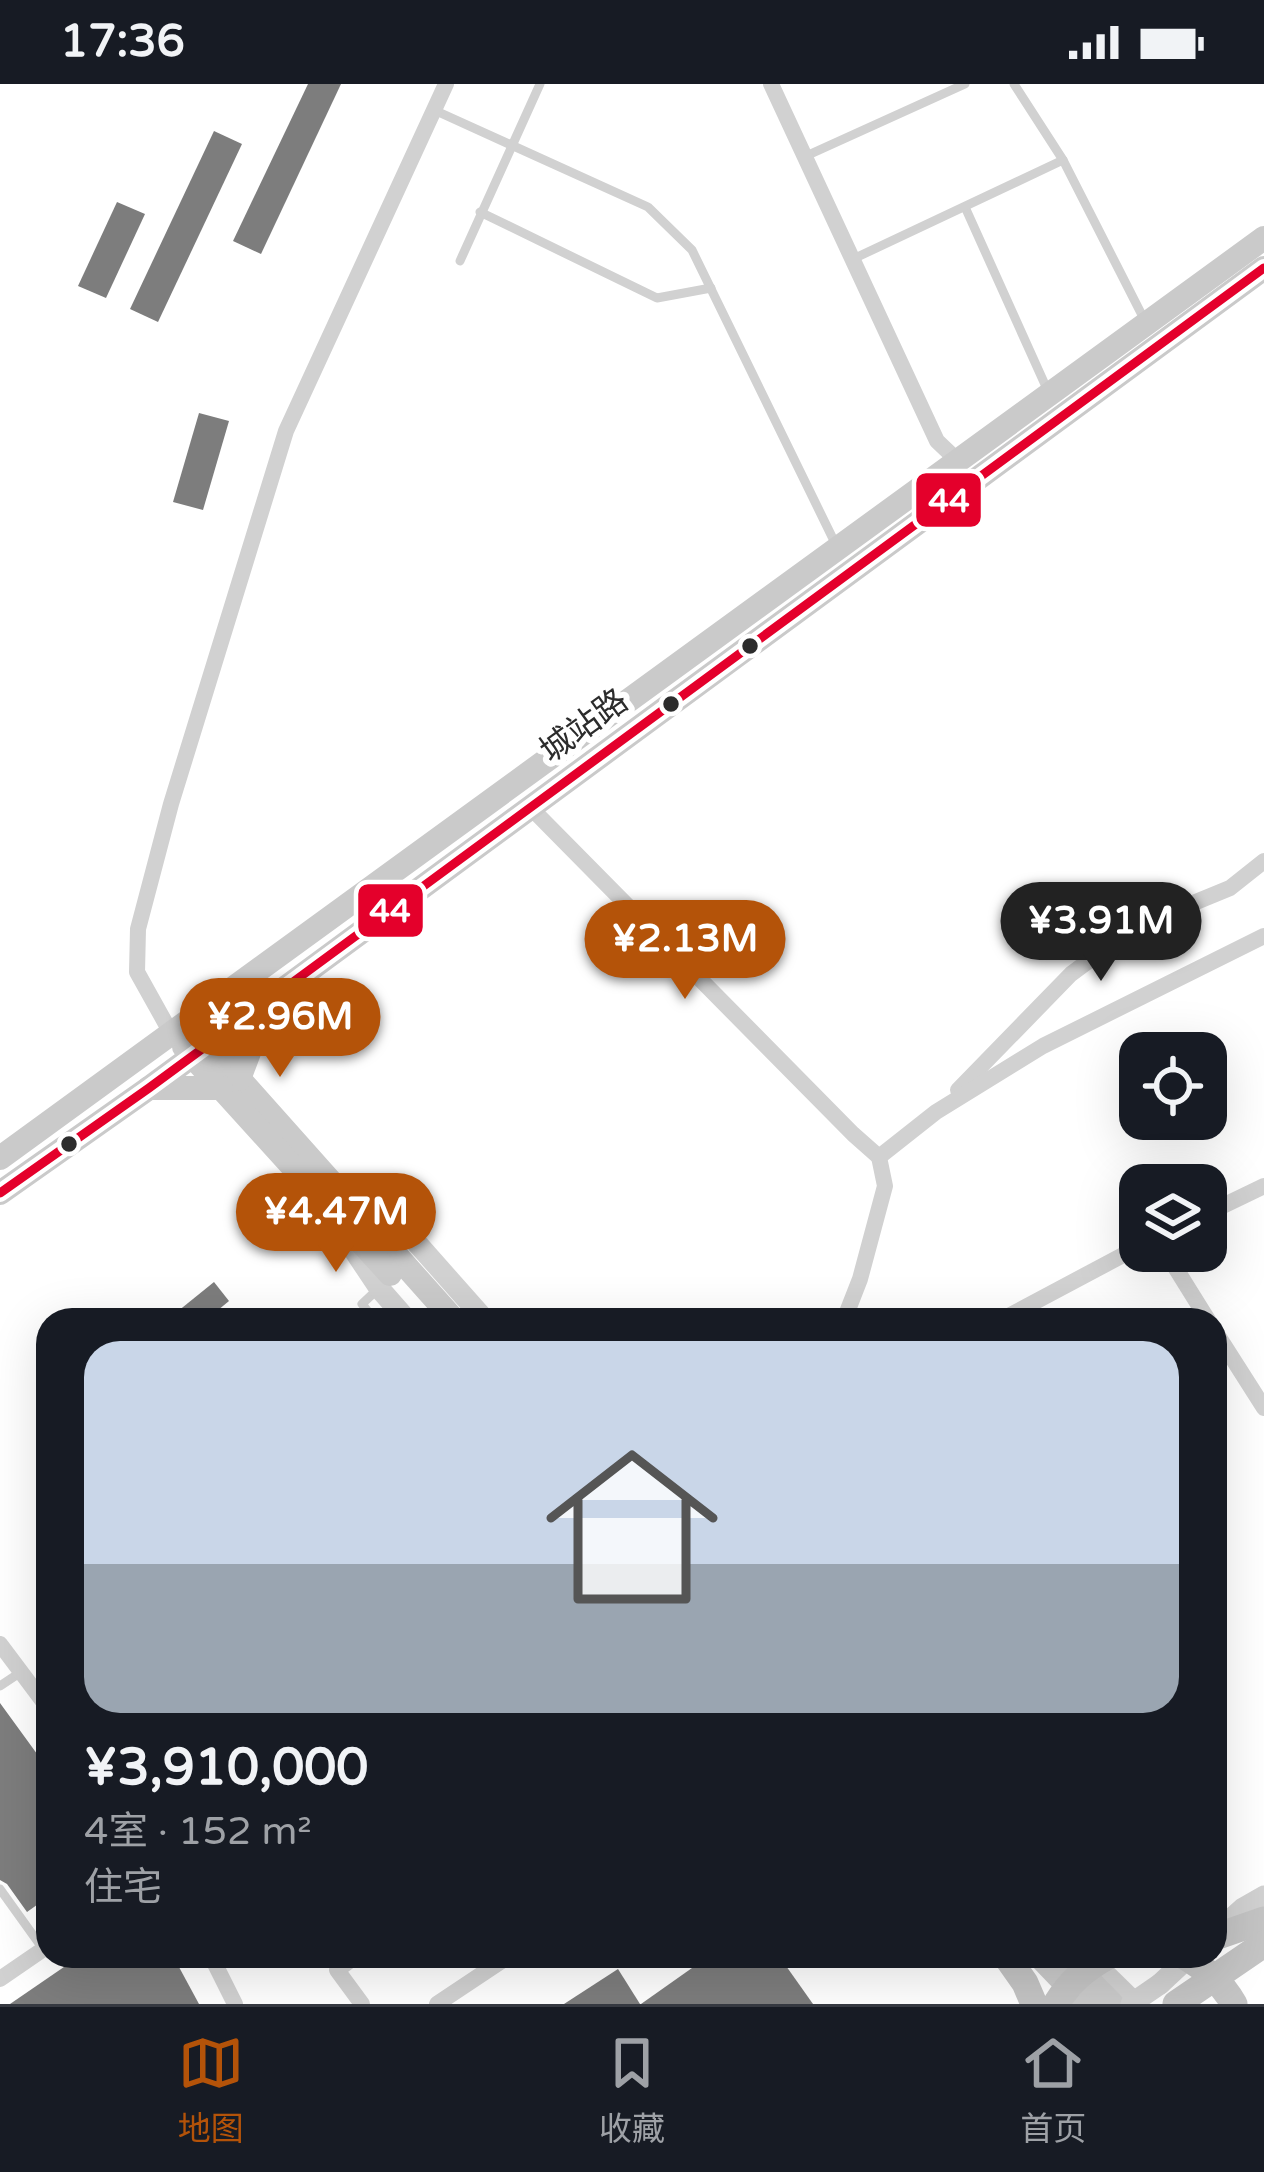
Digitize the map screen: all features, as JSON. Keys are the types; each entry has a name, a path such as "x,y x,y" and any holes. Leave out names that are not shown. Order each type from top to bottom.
{"main road":[{"name":"城站路","path":"0,1158 1264,238"},
{"name":"城站路","path":"0,1193 1264,268"},
{"path":"230,1084 269,999"},
{"path":"179,1028 321,1185 423,1308"},
{"path":"149,1088 230,1084"},
{"path":"321,1185 442,1308"},
{"path":"1227,1968 1264,1944"},
{"path":"1182,1997 1264,1964"},
{"path":"1021,1968 1034,2004"},
{"path":"1031,1968 1085,2004"},
{"path":"1077,1968 1112,2004"},
{"path":"1058,2004 1067,1986 1086,1968"},
{"path":"1205,1968 1234,2004"},
{"path":"1182,1997 1227,1968"}],"street":[{"path":"179,1028 136,972 138,929 171,804 286,431 446,84"},
{"path":"771,84 937,440 958,460"},
{"path":"530,807 878,1157 885,1186 849,1308"},
{"path":"936,1112 1070,974 1157,918 1230,888 1264,861"},
{"path":"878,1157 936,1112 1043,1046 1264,936"},
{"path":"321,1185 379,1288 396,1308"},
{"path":"321,1185 408,1232 474,1308"},
{"path":"1227,1204 1264,1186"},
{"path":"1024,1308 1119,1257"},
{"path":"1178,1272 1201,1308"},
{"path":"1227,1350 1264,1408"},
{"path":"0,1644 36,1692"},
{"path":"1253,1914 1264,1896"},
{"path":"0,1979 36,1955"},
{"path":"217,1968 235,2004"},
{"path":"340,1968 362,2004"},
{"path":"437,2004 491,1968"},
{"path":"1018,1968 1020,2004"},
{"path":"1026,1968 1058,2004"},
{"path":"1099,1968 1134,2004 1182,1997"}],"lane":[{"path":"460,261 540,84"},
{"path":"805,157 965,84"},
{"path":"1014,84 1063,160 1146,324"},
{"path":"434,110 648,207 692,250 837,548"},
{"path":"853,259 1063,160"},
{"path":"965,207 1049,394"},
{"path":"480,212 657,298 711,288"},
{"path":"365,1308 362,1304 379,1288"},
{"path":"0,1686 21,1672"},
{"path":"0,1889 36,1935"}],"building":[{"path":"308,84 341,84 261,254 233,241"},
{"path":"214,131 242,144 158,322 130,309"},
{"path":"117,202 145,214 106,298 78,286"},
{"path":"199,413 229,421 203,510 173,502"},
{"path":"214,1282 229,1301 221,1308 182,1308"},
{"path":"0,1703 36,1752 36,1906 27,1912 0,1880"},
{"path":"62,1968 180,1968 199,2004 10,2004"},
{"path":"692,1968 788,1968 813,2004 641,2004"},
{"path":"618,1969 640,2004 564,2004"}],"transit line":[{"name":"44","path":"0,1193 1264,268"}]}
